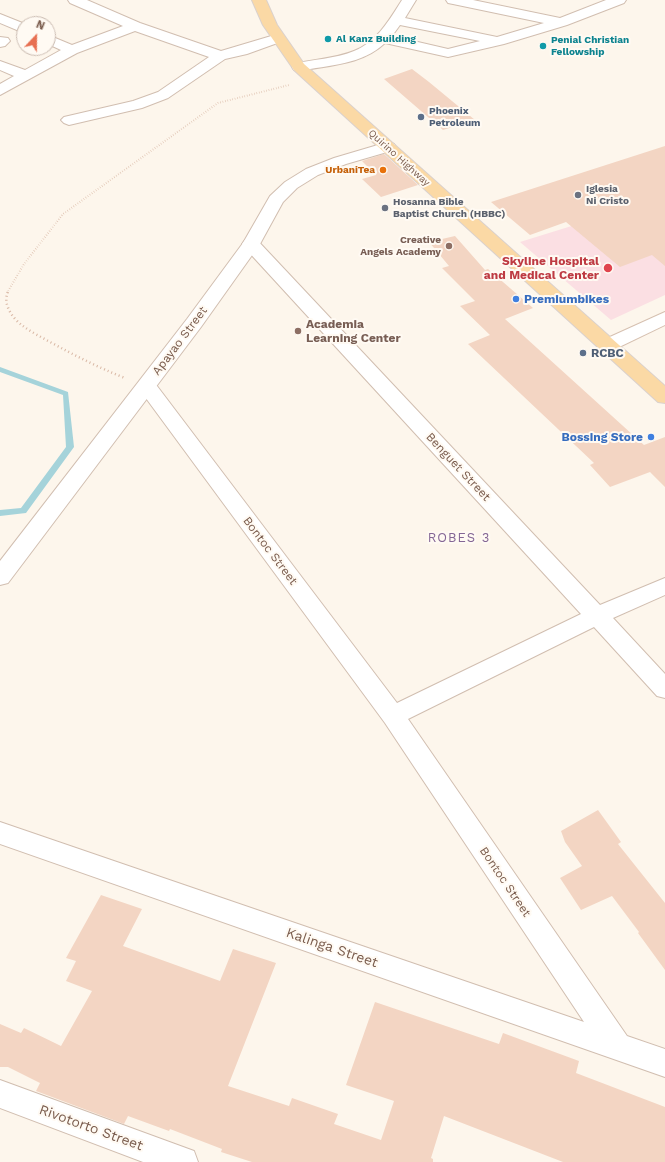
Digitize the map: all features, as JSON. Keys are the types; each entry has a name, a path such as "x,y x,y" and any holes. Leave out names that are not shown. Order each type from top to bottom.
{"main road":[{"name":"Quirino Highway","path":"259,0 270,25 299,67 665,397"}],"street":[{"path":"75,0 135,26 220,56"},
{"path":"299,67 359,54 373,46 382,38 410,0"},
{"path":"453,0 562,22"},
{"path":"382,38 448,53 499,41 562,22 619,0"},
{"path":"0,18 16,25"},
{"path":"396,20 499,41"},
{"path":"0,90 72,50 135,26"},
{"path":"69,120 137,105 164,95 220,56 242,51 278,38"},
{"path":"56,43 72,50"},
{"path":"0,65 26,76"},
{"name":"Apayao Street","path":"0,578 147,386 251,244 276,200 291,185 312,172 340,161 388,147"},
{"name":"Benguet Street","path":"251,244 665,689"},
{"path":"608,345 665,318"},
{"name":"Bontoc Street","path":"147,386 393,716 618,1047"},
{"path":"393,716 597,616 665,586"},
{"name":"Kalinga Street","path":"0,834 665,1063"},
{"name":"Rivotorto Street","path":"0,1094 183,1162"}],"path":[{"path":"147,386 93,366 22,326 12,316 7,304 6,296 11,286 24,264 63,214 218,104 313,79"}],"shaded area":[{"name":"Skyline Hospital and Medical Center","path":"665,197 665,295 611,320 520,242"}],"building":[{"path":"412,69 475,120 443,130 384,79"},
{"name":"Iglesia Ni Cristo","path":"665,146 665,266 652,255 620,267 566,222 530,235 491,202"},
{"path":"384,154 418,185 381,197 362,179 376,175 362,161"},
{"path":"455,236 485,270 488,269 533,308 505,319 644,445 665,437 665,487 650,472 610,487 590,465 594,463 468,344 490,335 460,306 475,301 442,268 449,266 429,242"},
{"path":"598,810 621,842 618,844 665,903 665,970 612,896 581,910 560,878 582,866 565,842 561,831"},
{"path":"101,895 142,909 123,946 220,981 233,949 276,963 228,1086 289,1106 292,1098 338,1114 334,1124 381,1140 394,1101 346,1085 375,1002 499,1044 503,1033 579,1061 576,1073 665,1107 665,1162 563,1162 444,1116 431,1158 433,1159 433,1162 252,1162 221,1152 222,1149 170,1129 169,1131 128,1116 124,1124 36,1091 40,1083 8,1067 0,1067 0,1024 21,1033 24,1028 61,1046 92,991 66,981 76,961 66,958"}],"waterway":[{"path":"0,369 66,394 70,447 23,511 0,513"}],"place":[{"name":"Al Kanz Building","path":"328,39"},
{"name":"Penial Christian Fellowship","path":"543,46"},
{"name":"Phoenix Petroleum","path":"421,117"},
{"name":"UrbaniTea","path":"383,170"},
{"name":"Iglesia Ni Cristo","path":"578,195"},
{"name":"Hosanna Bible Baptist Church (HBBC)","path":"385,208"},
{"name":"Creative Angels Academy","path":"449,246"},
{"name":"Skyline Hospital and Medical Center","path":"608,268"},
{"name":"Premiumbikes","path":"516,299"},
{"name":"Academia Learning Center","path":"298,331"},
{"name":"RCBC","path":"583,353"},
{"name":"Bossing Store","path":"651,437"}],"district":[{"name":"ROBES 3","path":"459,538"}]}
